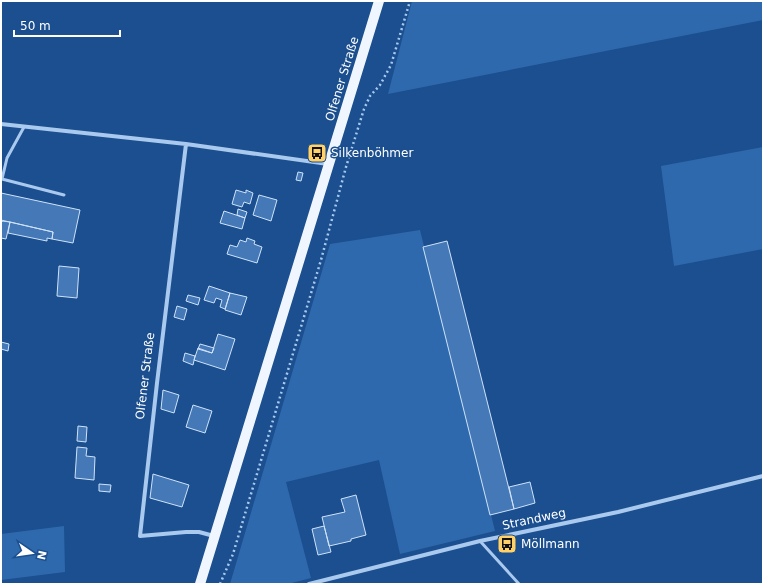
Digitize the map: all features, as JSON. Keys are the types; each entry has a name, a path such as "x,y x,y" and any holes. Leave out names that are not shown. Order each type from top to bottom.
{"main road":[{"name":"Olfener Straße","path":"200,584 379,1"}],"street":[{"path":"1,124 186,144 329,164"},
{"name":"Olfener Straße","path":"186,144 140,536 186,532 199,532 214,536"},
{"name":"Strandweg","path":"309,584 480,541 618,512 763,476"}],"lane":[{"path":"24,127 7,158 1,179 64,194"},
{"path":"480,541 519,584"}],"path":[{"path":"220,584 233,554 321,260 346,167 364,109 370,96 380,85 391,65 410,1"}],"shaded area":[{"path":"412,1 763,1 763,20 388,94"},
{"path":"763,147 763,249 674,266 661,166"},
{"path":"420,230 495,531 400,554 379,460 286,482 311,578 288,584 230,584 330,244"},
{"path":"64,526 65,572 1,580 1,534"}],"building":[{"path":"298,172 303,173 301,181 296,180"},
{"path":"236,190 246,193 246,190 253,193 250,204 244,202 242,207 232,204"},
{"path":"1,193 80,210 73,243 52,239 53,232 1,220"},
{"path":"259,195 277,200 271,221 253,215"},
{"path":"238,209 247,212 245,218 237,215"},
{"path":"224,211 245,218 242,229 220,223"},
{"path":"2,221 10,222 6,239 1,238"},
{"path":"10,222 53,232 52,239 47,238 47,241 8,233"},
{"path":"247,238 255,241 254,244 262,247 257,263 227,254 230,245 237,247 240,240 246,242"},
{"path":"447,241 514,509 490,515 423,247"},
{"path":"59,266 79,268 77,298 57,296"},
{"path":"209,286 230,293 225,309 220,307 222,300 216,298 214,303 204,300"},
{"path":"230,293 247,297 241,315 225,310"},
{"path":"188,295 200,298 198,305 186,301"},
{"path":"177,306 187,309 184,320 174,317"},
{"path":"218,334 235,339 225,370 194,360 198,348 212,353"},
{"path":"1,342 9,344 8,351 1,349"},
{"path":"200,344 214,348 212,353 198,349"},
{"path":"185,353 195,356 193,365 183,361"},
{"path":"163,390 179,395 174,413 161,409"},
{"path":"193,405 212,411 205,433 186,427"},
{"path":"78,426 87,427 86,442 77,441"},
{"path":"77,447 87,448 86,456 95,457 94,480 75,478"},
{"path":"153,474 189,485 182,507 150,498"},
{"path":"530,482 535,503 514,509 509,487"},
{"path":"99,484 111,485 110,492 99,491"},
{"path":"356,495 366,535 351,539 351,541 329,546 322,517 345,512 341,499"},
{"path":"324,526 331,552 318,555 312,529"}],"place":[{"name":"Silkenböhmer","path":"317,153"},
{"name":"Möllmann","path":"507,544"}]}
